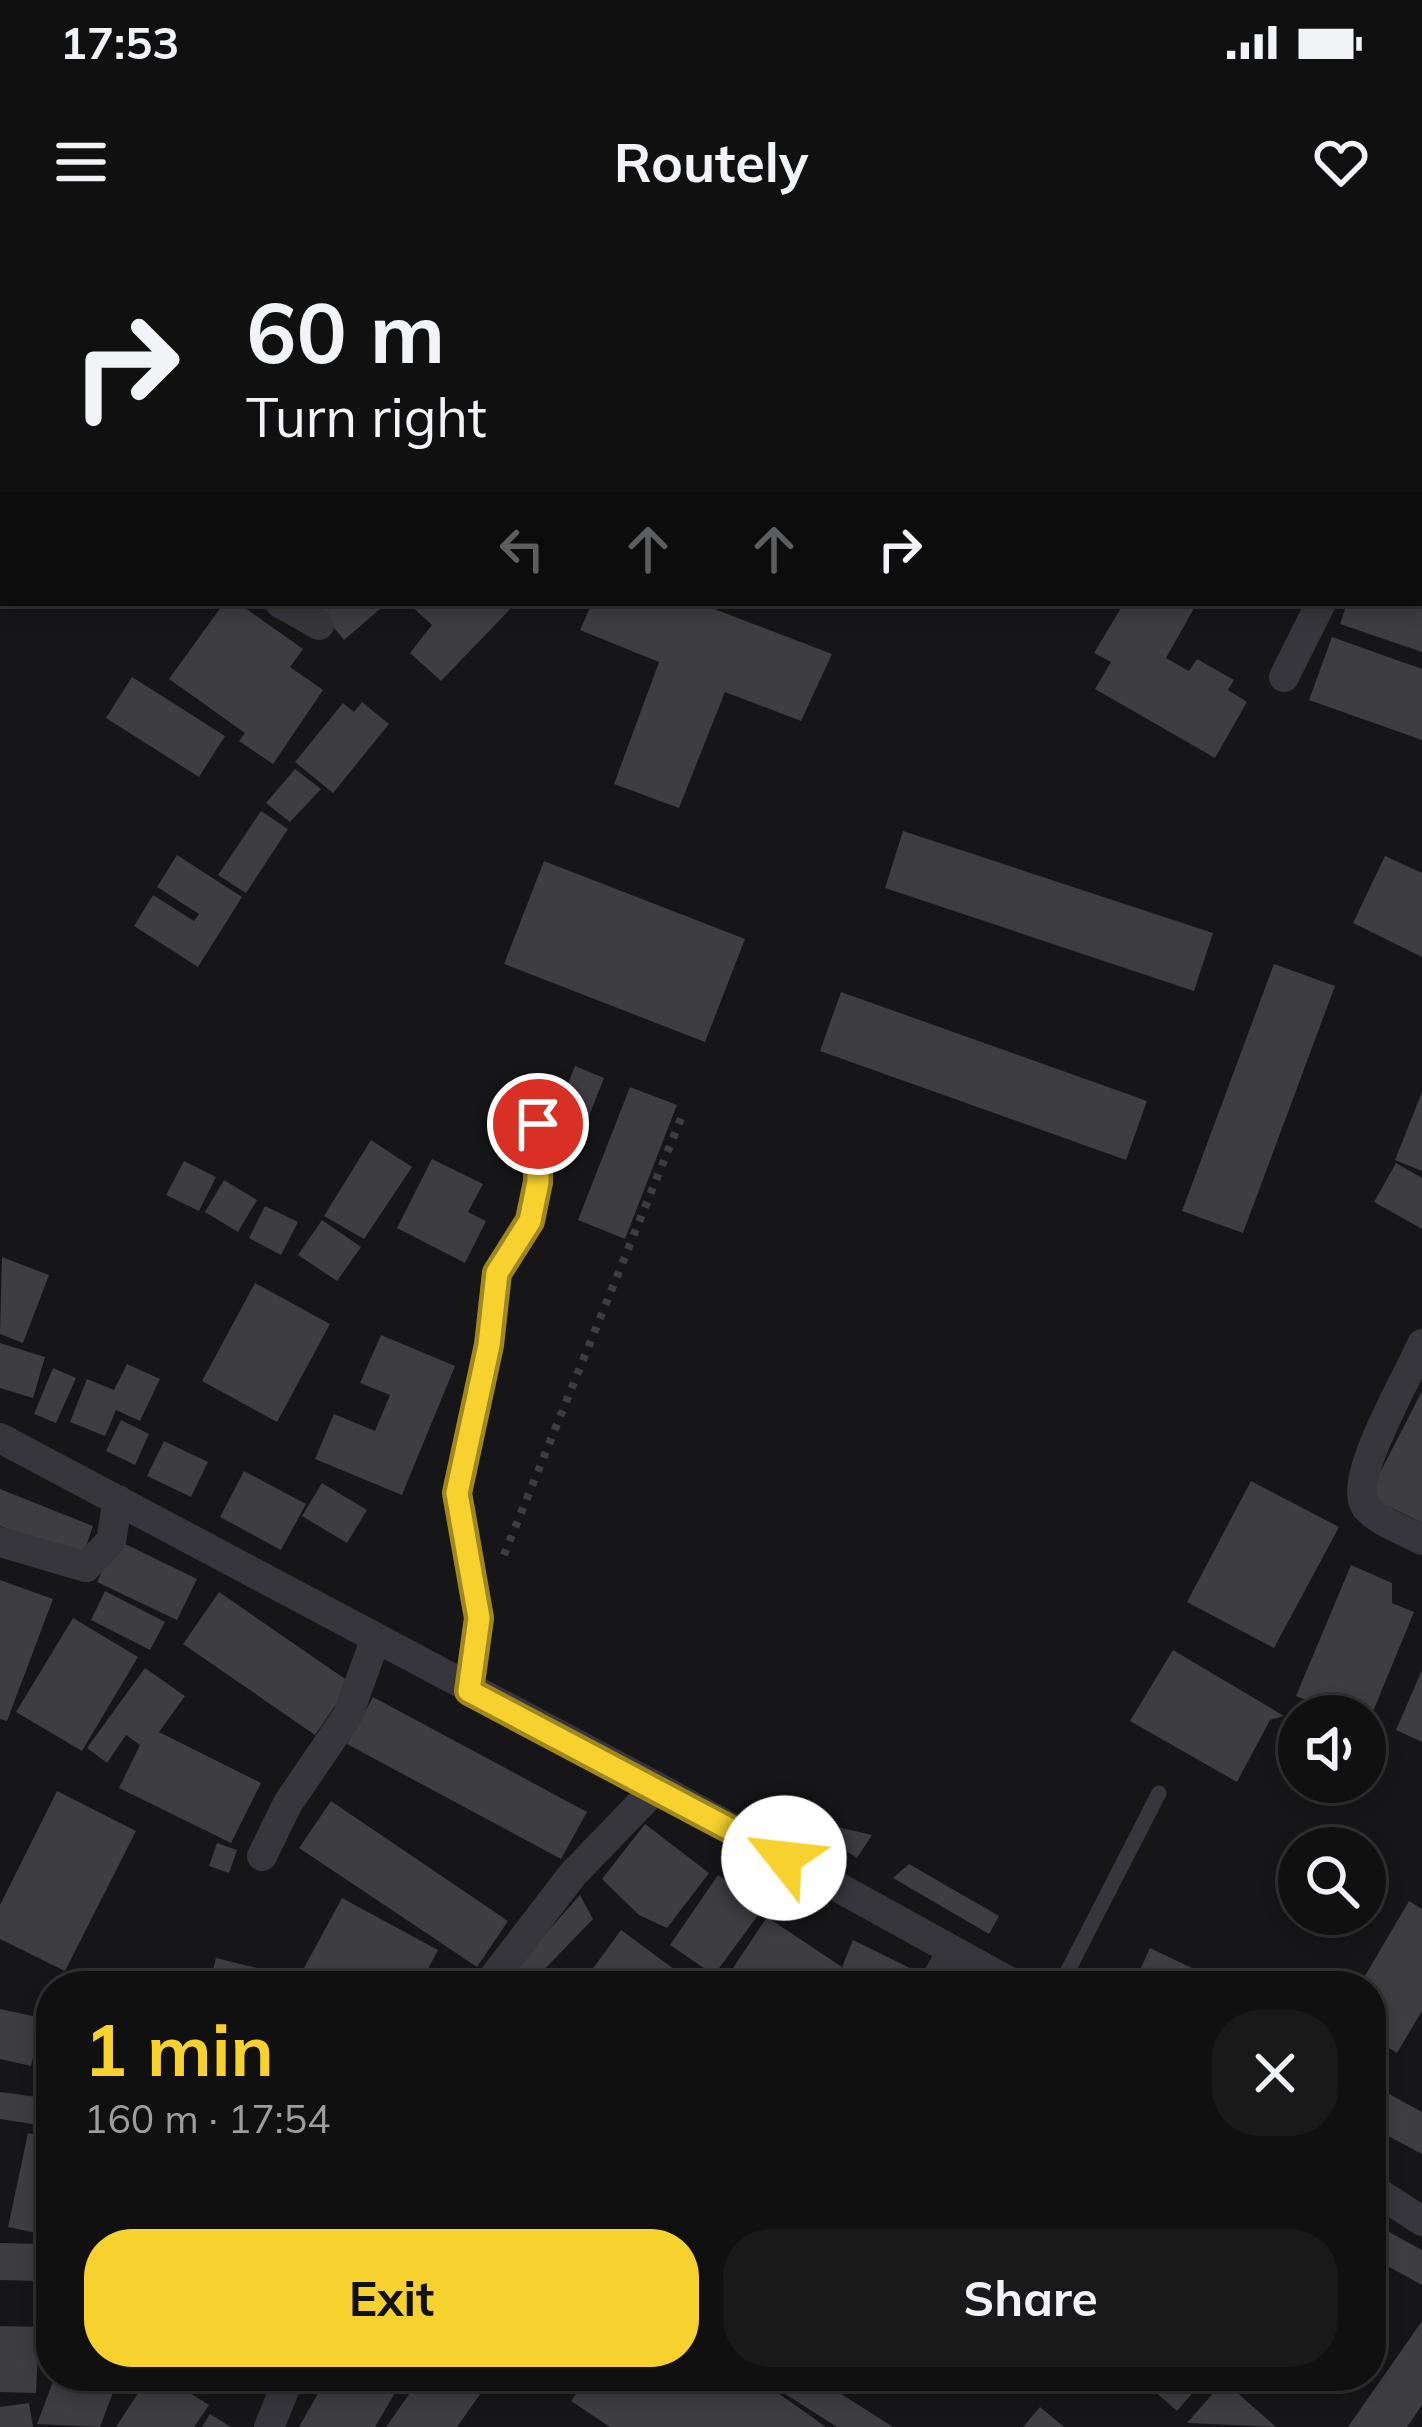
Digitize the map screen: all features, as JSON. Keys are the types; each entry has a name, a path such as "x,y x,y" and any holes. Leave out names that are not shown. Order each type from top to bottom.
{"street":[{"path":"285,606 319,625"},
{"path":"1283,677 1319,606"},
{"path":"469,1691 479,1618 457,1493 489,1345 497,1273 530,1221 538,1182 538,1124"},
{"path":"1422,1344 1364,1469 1359,1492 1367,1510 1422,1540"},
{"path":"0,1438 657,1787 990,1971"},
{"path":"0,1542 86,1567 111,1541 118,1500"},
{"path":"262,1856 288,1803 348,1715 376,1640"},
{"path":"499,1971 573,1874 657,1787"},
{"path":"941,1971 953,1951"},
{"path":"1386,2198 1422,2221"},
{"path":"268,2427 282,2391"}],"lane":[{"path":"1068,1971 1159,1792"}],"path":[{"path":"502,1558 682,1116"}],"building":[{"path":"222,606 242,606 303,649 290,667 323,690 273,764 239,741 245,733 169,679"},
{"path":"326,606 384,606 344,640 320,611"},
{"path":"411,606 513,606 441,681 410,653 432,625"},
{"path":"591,606 707,606 832,654 801,721 725,692 679,808 614,784 659,662 580,630"},
{"path":"1122,606 1195,606 1166,658 1189,671 1197,659 1234,680 1228,690 1247,702 1215,758 1095,689 1111,662 1094,653"},
{"path":"1346,606 1422,606 1422,652 1340,624"},
{"path":"1332,637 1422,669 1422,740 1309,700"},
{"path":"132,677 225,736 199,777 106,718"},
{"path":"362,702 389,724 333,793 295,762 343,703 354,712"},
{"path":"295,769 321,789 290,822 266,803"},
{"path":"261,811 288,829 246,893 218,875"},
{"path":"903,831 1213,933 1194,991 885,888"},
{"path":"177,855 242,897 198,967 134,926 153,895 194,921 199,914 157,887"},
{"path":"1385,856 1422,873 1422,957 1353,923"},
{"path":"544,861 745,939 705,1042 504,964"},
{"path":"1274,964 1335,986 1243,1233 1182,1211"},
{"path":"841,992 1147,1101 1126,1160 820,1051"},
{"path":"575,1066 604,1078 576,1149 546,1137"},
{"path":"630,1087 677,1105 625,1239 578,1220"},
{"path":"1422,1092 1422,1171 1395,1160"},
{"path":"371,1140 412,1167 364,1239 324,1216"},
{"path":"432,1159 483,1184 468,1212 486,1221 465,1263 397,1228"},
{"path":"184,1161 216,1177 199,1211 166,1195"},
{"path":"1396,1163 1422,1178 1422,1229 1374,1202"},
{"path":"224,1180 257,1200 238,1232 205,1212"},
{"path":"265,1206 298,1222 281,1255 249,1238"},
{"path":"322,1220 361,1247 337,1281 298,1255"},
{"path":"2,1257 49,1275 23,1343 0,1334"},
{"path":"255,1283 330,1324 277,1422 202,1381"},
{"path":"381,1335 455,1366 402,1495 315,1459 334,1414 375,1431 390,1395 360,1383"},
{"path":"0,1343 45,1357 33,1398 0,1388"},
{"path":"127,1364 160,1379 140,1421 116,1410 105,1436 70,1422 87,1379 114,1390"},
{"path":"53,1368 76,1378 56,1423 34,1414"},
{"path":"1422,1391 1422,1523 1368,1496"},
{"path":"121,1420 149,1434 135,1465 106,1451"},
{"path":"164,1441 208,1462 191,1497 147,1476"},
{"path":"244,1471 306,1504 281,1550 220,1517"},
{"path":"1251,1481 1339,1527 1274,1648 1187,1602"},
{"path":"322,1483 367,1510 347,1543 302,1516"},
{"path":"0,1489 93,1526 82,1558 0,1526"},
{"path":"117,1540 197,1579 177,1620 97,1582"},
{"path":"1351,1565 1392,1583 1392,1603 1414,1612 1380,1695 1296,1695"},
{"path":"0,1580 53,1599 7,1721 0,1719"},
{"path":"105,1591 165,1622 150,1650 91,1620"},
{"path":"219,1592 351,1683 315,1735 183,1644"},
{"path":"73,1618 138,1657 82,1751 16,1712"},
{"path":"1173,1650 1278,1712 1237,1782 1130,1721"},
{"path":"145,1668 185,1696 159,1732 261,1783 231,1843 119,1788 140,1745 126,1735 107,1763 87,1748"},
{"path":"1422,1670 1422,1742 1396,1730"},
{"path":"373,1697 587,1812 561,1859 347,1744"},
{"path":"57,1791 136,1831 65,1971 0,1939 0,1905"},
{"path":"331,1801 508,1921 477,1967 299,1848"},
{"path":"645,1824 709,1873 667,1928 639,1915 602,1879"},
{"path":"833,1826 872,1835 857,1858 826,1838"},
{"path":"217,1843 237,1850 229,1873 209,1866"},
{"path":"909,1864 999,1916 989,1934 893,1878"},
{"path":"718,1875 765,1906 717,1971 708,1971 670,1945"},
{"path":"580,1895 593,1919 543,1971 516,1967"},
{"path":"342,1898 438,1950 427,1971 304,1968"},
{"path":"1409,1901 1422,1909 1422,2011 1397,2053 1386,2046 1386,1971 1368,1971"},
{"path":"767,1917 842,1967 839,1971 731,1971"},
{"path":"621,1930 677,1971 591,1971"},
{"path":"853,1940 916,1971 849,1971 842,1967"},
{"path":"1150,1948 1194,1969 1193,1971 1140,1970"},
{"path":"216,1958 265,1970 265,1971 213,1971"},
{"path":"0,2009 36,2017 31,2066 0,2059"},
{"path":"0,2092 36,2097 36,2125 0,2119"},
{"path":"1386,2092 1422,2112 1422,2154 1386,2135"},
{"path":"28,2133 36,2135 36,2233 8,2227"},
{"path":"1386,2230 1422,2250 1422,2285 1386,2265"},
{"path":"0,2243 36,2244 36,2281 0,2280"},
{"path":"1422,2321 1422,2405 1407,2427 1348,2427 1373,2391 1386,2391 1386,2373"},
{"path":"0,2326 36,2327 36,2393 0,2392"},
{"path":"49,2391 113,2391 100,2427 37,2424"},
{"path":"139,2391 187,2391 209,2405 194,2427 116,2427"},
{"path":"319,2391 396,2391 375,2427 299,2427"},
{"path":"411,2391 482,2391 457,2427 386,2427"},
{"path":"578,2391 775,2391 826,2427 610,2427 571,2401"},
{"path":"781,2391 837,2391 893,2427 837,2427"},
{"path":"1154,2391 1194,2391 1177,2411"},
{"path":"1215,2391 1235,2391 1276,2427 1187,2423"},
{"path":"29,2403 33,2427 0,2427 0,2407"},
{"path":"1040,2407 1064,2427 1023,2427"},
{"path":"210,2414 231,2427 202,2427"}],"route":[{"path":"538,1124 538,1182 530,1221 497,1273 489,1345 457,1493 457,1515 479,1618 469,1691 784,1858"}]}
